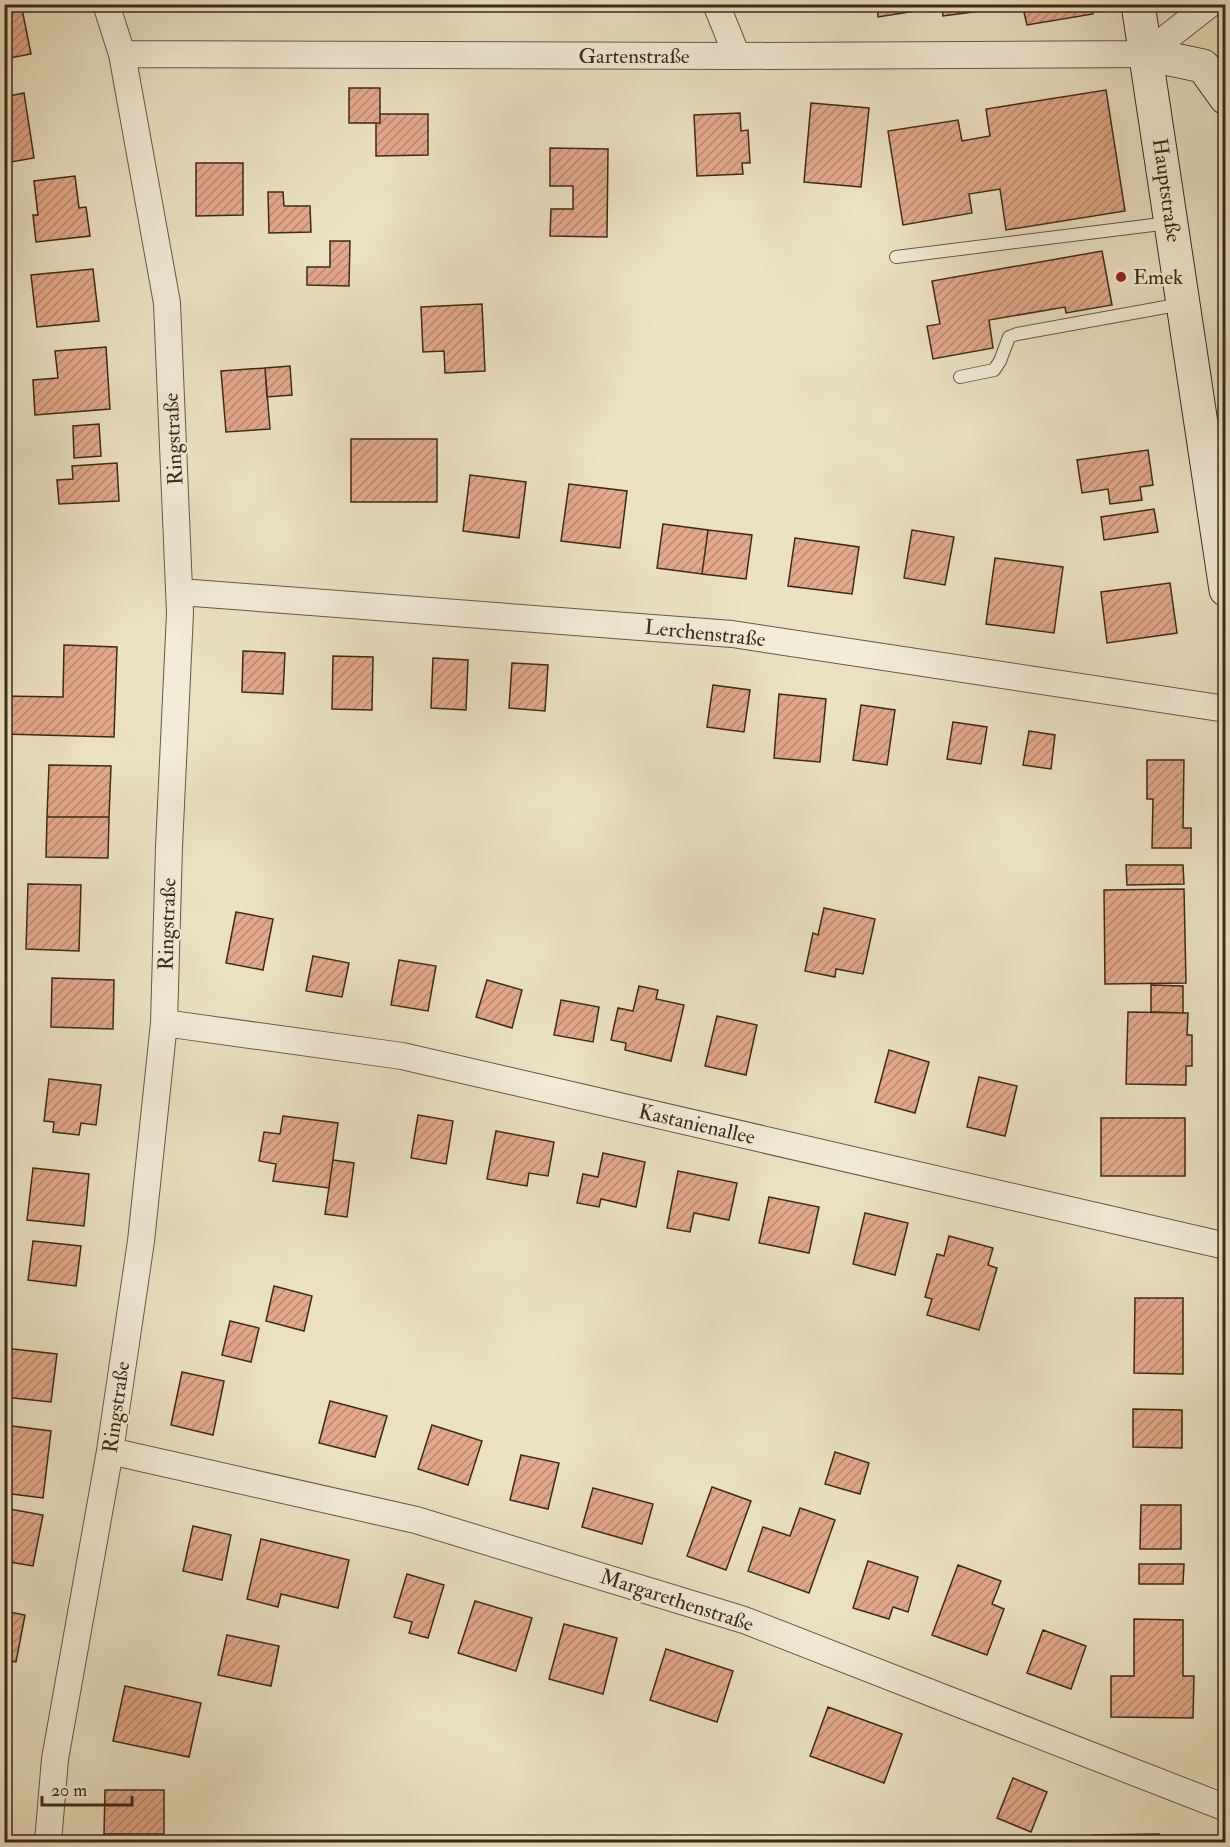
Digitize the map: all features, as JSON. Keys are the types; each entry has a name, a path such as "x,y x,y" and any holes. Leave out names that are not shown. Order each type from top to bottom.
{"main road":[{"name":"Hauptstraße","path":"1138,4 1226,590"},
{"path":"1146,54 1203,66 1226,98"}],"street":[{"name":"Ringstraße","path":"48,1842 55,1759 110,1451 141,1241 164,1023 169,847 179,647 180,592 167,303 122,54 106,4"},
{"path":"716,4 737,56"},
{"path":"1146,54 1210,4"},
{"name":"Gartenstraße","path":"122,54 737,56 1146,54"},
{"name":"Lerchenstraße","path":"180,592 732,634 1226,709"},
{"name":"Kastanienallee","path":"164,1023 402,1056 1226,1246"},
{"name":"Margarethenstraße","path":"110,1451 416,1520 744,1620 1226,1808"}],"lane":[{"path":"896,257 1172,223"},
{"path":"960,377 994,370 1009,337 1017,334 1184,304"}],"building":[{"path":"4,4 21,4 31,54 4,59"},
{"path":"877,4 928,4 928,9 878,17"},
{"path":"942,4 995,4 996,9 943,16"},
{"path":"1022,4 1092,4 1093,14 1027,25"},
{"path":"349,88 380,88 380,123 349,123"},
{"path":"1106,90 1125,211 1006,230 1000,189 969,194 972,213 903,225 888,131 958,120 962,141 990,136 986,109"},
{"path":"24,93 34,158 11,162 4,122 4,97"},
{"path":"811,103 869,108 861,187 804,182"},
{"path":"740,113 741,131 748,130 750,163 742,163 743,174 697,176 694,115"},
{"path":"380,114 428,114 428,155 376,156 376,123 380,123"},
{"path":"4,122 11,162 4,163"},
{"path":"550,148 608,149 607,237 550,236 551,209 573,209 573,186 550,186"},
{"path":"196,163 243,163 243,215 196,216"},
{"path":"75,176 79,208 86,207 90,236 36,242 33,215 38,215 34,181"},
{"path":"268,192 283,192 284,206 310,206 311,232 269,233"},
{"path":"330,241 350,241 349,286 307,285 307,267 330,267"},
{"path":"1102,251 1112,305 1066,313 1065,307 989,320 993,348 933,359 927,326 940,324 932,281"},
{"path":"93,269 99,321 37,327 31,275"},
{"path":"482,304 485,371 445,373 444,351 423,352 421,307"},
{"path":"106,347 110,409 35,415 33,380 58,378 55,351"},
{"path":"290,366 292,395 267,397 265,368"},
{"path":"265,368 270,429 226,432 221,371"},
{"path":"99,424 101,456 74,458 73,426"},
{"path":"351,439 437,439 437,502 351,502"},
{"path":"1148,450 1153,485 1140,487 1142,500 1110,504 1108,489 1082,493 1077,460"},
{"path":"117,463 119,501 59,504 57,480 73,479 72,466"},
{"path":"470,475 526,482 519,538 463,531"},
{"path":"569,484 627,491 620,548 561,541"},
{"path":"1154,509 1158,532 1104,540 1101,517"},
{"path":"663,524 708,530 702,574 657,568"},
{"path":"708,530 752,535 746,579 702,574"},
{"path":"912,530 954,537 945,585 904,578"},
{"path":"795,538 859,547 852,594 788,586"},
{"path":"995,558 1063,567 1054,633 986,624"},
{"path":"1170,583 1177,633 1107,643 1101,592"},
{"path":"64,645 117,647 114,737 4,734 4,696 63,697"},
{"path":"243,651 285,653 283,694 242,692"},
{"path":"333,656 373,657 372,710 332,709"},
{"path":"433,658 468,660 466,710 431,708"},
{"path":"512,663 548,665 545,711 509,708"},
{"path":"713,685 750,690 744,732 707,727"},
{"path":"779,694 826,699 820,762 774,758"},
{"path":"861,705 895,710 887,765 853,760"},
{"path":"953,722 987,727 981,764 947,759"},
{"path":"1029,731 1055,735 1051,769 1023,765"},
{"path":"1147,760 1184,760 1183,828 1191,828 1191,848 1152,848 1153,799 1147,799"},
{"path":"49,765 111,766 109,817 47,817"},
{"path":"47,817 109,817 108,858 46,857"},
{"path":"1126,865 1183,865 1184,884 1127,885"},
{"path":"28,884 81,885 79,951 26,949"},
{"path":"1184,889 1186,983 1105,984 1104,890"},
{"path":"824,908 875,919 863,974 836,969 835,977 805,971 813,933 818,935"},
{"path":"236,912 273,919 263,970 226,963"},
{"path":"313,956 349,963 342,997 306,991"},
{"path":"399,960 436,966 428,1011 391,1005"},
{"path":"52,978 114,980 113,1029 51,1027"},
{"path":"487,980 522,990 512,1028 476,1017"},
{"path":"1151,985 1183,986 1183,1013 1151,1012"},
{"path":"639,986 658,990 656,999 684,1005 671,1061 625,1050 626,1043 611,1040 618,1008 633,1011"},
{"path":"561,1000 599,1007 593,1042 554,1035"},
{"path":"1128,1012 1188,1013 1187,1035 1192,1035 1192,1066 1186,1066 1186,1085 1126,1084"},
{"path":"717,1016 757,1025 746,1075 705,1066"},
{"path":"889,1050 929,1062 915,1113 875,1102"},
{"path":"979,1077 1017,1086 1005,1136 967,1127"},
{"path":"49,1079 101,1085 96,1125 81,1123 79,1135 53,1132 54,1122 44,1121"},
{"path":"418,1115 453,1121 446,1164 411,1158"},
{"path":"283,1116 338,1123 329,1188 273,1181 276,1164 259,1161 264,1132 280,1134"},
{"path":"1101,1118 1185,1118 1185,1176 1101,1176"},
{"path":"496,1131 554,1142 548,1176 529,1173 527,1186 487,1179"},
{"path":"603,1153 645,1162 636,1207 601,1199 599,1207 577,1203 583,1174 598,1177"},
{"path":"333,1160 354,1163 347,1217 325,1214"},
{"path":"33,1168 89,1174 84,1226 27,1220"},
{"path":"678,1171 737,1183 729,1220 694,1213 690,1232 667,1228"},
{"path":"769,1197 819,1207 809,1253 759,1243"},
{"path":"865,1213 908,1223 895,1275 853,1264"},
{"path":"949,1236 993,1248 988,1265 997,1268 979,1330 927,1315 932,1299 925,1297 937,1254 944,1256"},
{"path":"33,1241 81,1246 76,1286 28,1280"},
{"path":"274,1286 312,1296 304,1331 266,1321"},
{"path":"1135,1298 1183,1298 1183,1374 1134,1373"},
{"path":"230,1321 259,1328 251,1362 222,1355"},
{"path":"4,1348 57,1354 51,1402 4,1397"},
{"path":"182,1372 224,1381 213,1435 171,1425"},
{"path":"330,1401 387,1416 375,1457 319,1443"},
{"path":"1133,1409 1182,1410 1182,1448 1133,1447"},
{"path":"4,1425 51,1431 43,1498 4,1493"},
{"path":"432,1425 482,1441 468,1485 418,1469"},
{"path":"835,1452 869,1463 860,1494 825,1484"},
{"path":"521,1455 559,1463 548,1509 510,1500"},
{"path":"712,1487 751,1501 726,1570 687,1556"},
{"path":"593,1488 653,1504 642,1544 582,1527"},
{"path":"1141,1505 1181,1505 1181,1549 1140,1549"},
{"path":"4,1508 43,1515 33,1566 4,1561"},
{"path":"800,1508 835,1520 809,1593 748,1571 763,1527 790,1536"},
{"path":"193,1526 231,1535 222,1580 183,1571"},
{"path":"261,1539 349,1560 338,1608 281,1594 278,1607 247,1599"},
{"path":"868,1561 918,1577 908,1612 893,1607 889,1619 853,1608"},
{"path":"1139,1564 1184,1564 1183,1584 1139,1584"},
{"path":"958,1565 1001,1581 992,1604 1004,1609 987,1655 932,1635"},
{"path":"407,1574 444,1585 428,1638 409,1633 412,1622 394,1617"},
{"path":"475,1601 532,1618 516,1671 458,1653"},
{"path":"4,1611 25,1615 16,1662 4,1660"},
{"path":"1134,1619 1183,1620 1183,1676 1194,1676 1193,1718 1111,1717 1111,1676 1134,1676"},
{"path":"564,1624 617,1638 603,1694 549,1679"},
{"path":"1043,1630 1086,1646 1071,1689 1027,1673"},
{"path":"227,1635 279,1646 271,1686 218,1675"},
{"path":"666,1649 733,1671 717,1722 650,1700"},
{"path":"125,1686 201,1703 189,1757 113,1741"},
{"path":"4,1703 11,1704 4,1748"},
{"path":"828,1707 902,1734 884,1783 810,1756"},
{"path":"1013,1778 1047,1792 1031,1832 997,1818"},
{"path":"105,1790 164,1790 164,1834 104,1834"},
{"path":"1159,1834 1159,1842 1094,1842 1093,1835"}],"place":[{"name":"Emek","path":"1121,277"}]}
